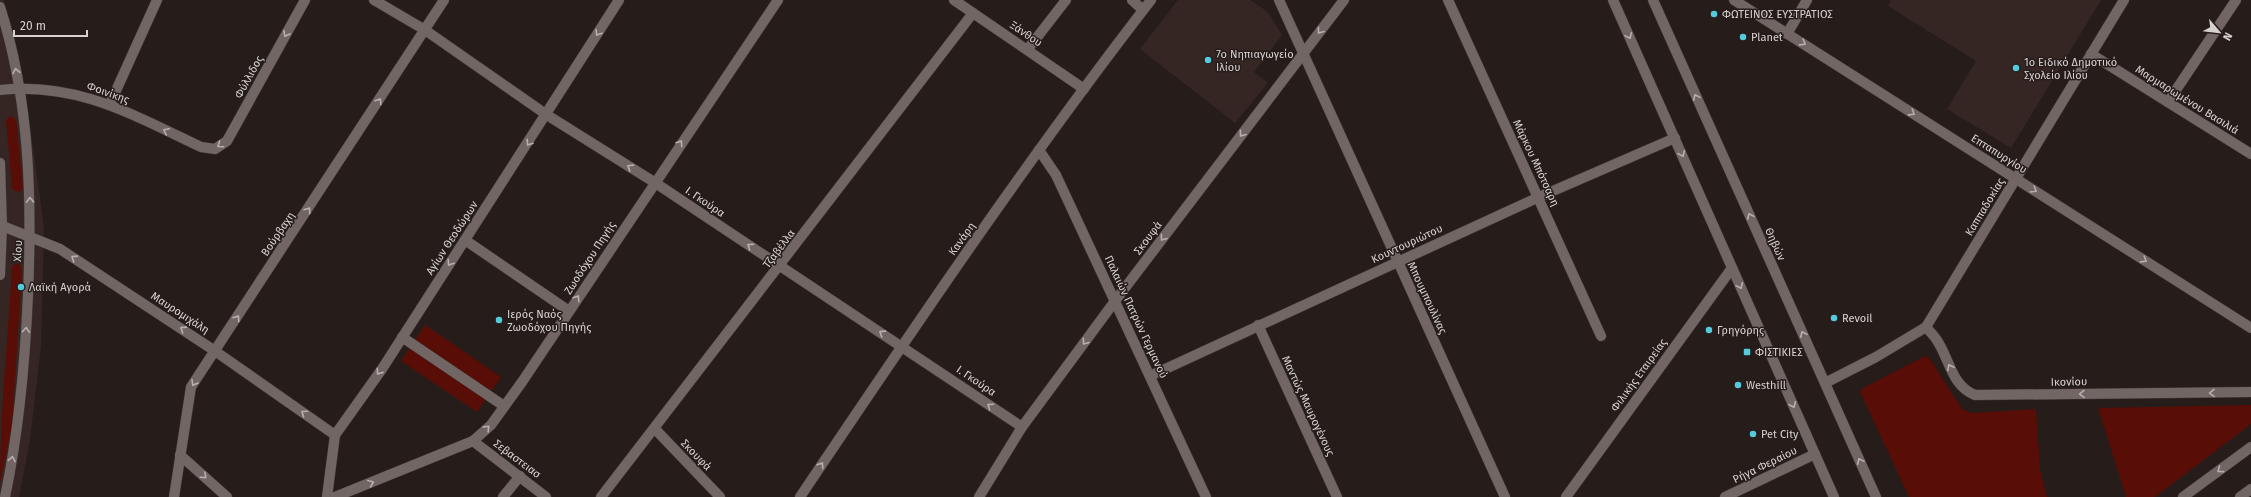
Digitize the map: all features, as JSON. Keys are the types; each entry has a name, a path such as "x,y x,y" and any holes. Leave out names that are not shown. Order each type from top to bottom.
{"street":[{"path":"110,104 157,0"},
{"name":"Φύλλιδος","path":"201,147 215,149 227,141 305,0"},
{"name":"Ι. Γκούρα","path":"374,0 424,30 547,115 654,182 1022,427"},
{"name":"Βούρβαχη","path":"174,497 191,388 444,0"},
{"name":"Αγίων Θεοδώρων","path":"327,497 335,435 402,337 547,115 619,0"},
{"name":"Ζωοδόχου Πηγής","path":"335,497 474,442 491,424 569,311 654,182 778,0"},
{"name":"Ξάνθου","path":"954,0 1084,89"},
{"path":"1028,50 1066,0"},
{"path":"1132,0 1143,10"},
{"name":"Κανάρη","path":"800,497 901,346 1039,150 1151,0"},
{"name":"Μπουμπουλίνας","path":"1279,0 1504,497"},
{"name":"Σκουφά","path":"980,497 1022,427 1115,301 1344,0"},
{"name":"Μάρκου Μπότσαρη","path":"1448,0 1601,336"},
{"path":"1613,0 1834,497"},
{"name":"Θηβών","path":"1653,0 1876,497"},
{"name":"Επταπυργίου","path":"1734,0 2251,328"},
{"path":"1787,34 1806,0"},
{"name":"Καππαδοκίας","path":"1825,383 1876,357 1926,327 2124,0"},
{"path":"2168,102 2236,0"},
{"name":"Χίου","path":"0,7 13,54 28,152 31,236 19,421 5,497"},
{"name":"Τζαβέλλα","path":"601,497 780,267 973,13"},
{"name":"Μαρμαρωμένου Βασιλιά","path":"2091,54 2251,154"},
{"name":"Φοινίκης","path":"0,90 18,88 69,92 110,104 201,147"},
{"name":"Κουντουριώτου","path":"1150,376 1539,197 1675,138"},
{"name":"Παλαιών Πατρών Γερμανού","path":"1039,150 1056,175 1206,497"},
{"name":"Χίου","path":"0,163 0,275"},
{"name":"Μαυρομιχάλη","path":"1,226 60,248 215,351 335,435"},
{"path":"465,240 569,311"},
{"name":"Φιλικής Εταιρείας","path":"1566,497 1732,268"},
{"name":"Μαντώς Μαυρογένους","path":"1258,325 1337,497"},
{"name":"Ικονίου","path":"1926,327 1938,341 1958,384 1966,391 1975,395 2251,392"},
{"path":"402,337 504,406"},
{"name":"Σκουφά","path":"655,429 720,497"},
{"name":"Σεβαστειασ","path":"474,442 546,497"},
{"path":"2183,497 2251,447"},
{"name":"Ρήγα Φεραίου","path":"1725,497 1815,454"},
{"path":"180,455 227,497"},
{"path":"502,497 520,476"},
{"path":"2240,497 2251,489"}],"shaded area":[{"name":"Λαϊκή Αγορά","path":"0,0 4,0 25,88 44,228 41,346 30,439 19,497 0,497"},
{"name":"7ο Νηπιαγωγείο Ιλίου","path":"1178,0 1250,0 1268,12 1282,35 1254,72 1268,83 1235,123 1140,49"},
{"name":"1ο Ειδικό Δημοτικό Σχολείο Ιλίου","path":"1891,0 2101,0 2011,148 1947,109 1976,61 1888,6"},
{"path":"10,116 16,119 23,188 20,192 15,191 12,188 6,120"},
{"path":"18,263 22,268 12,425 0,483 3,402 12,268 13,265"},
{"path":"425,325 501,377 477,412 401,361"},
{"path":"1925,356 1930,359 1962,409 1972,413 2036,409 2040,470 2047,497 1909,497 1860,392 1863,388"},
{"path":"2251,405 2251,424 2155,497 2126,497 2098,408"}],"place":[{"name":"ΦΩΤΕΙΝΟΣ ΕΥΣΤΡΑΤΙΟΣ","path":"1714,14"},
{"name":"Planet","path":"1743,37"},
{"name":"7ο Νηπιαγωγείο Ιλίου","path":"1208,60"},
{"name":"1ο Ειδικό Δημοτικό Σχολείο Ιλίου","path":"2016,68"},
{"name":"Λαϊκή Αγορά","path":"21,287"},
{"name":"Revoil","path":"1834,318"},
{"name":"Ιερός Ναός Ζωοδόχου Πηγής","path":"499,320"},
{"name":"Γρηγόρης","path":"1709,330"},
{"name":"ΦΙΣΤΙΚΙΕΣ","path":"1747,352"},
{"name":"Westhill","path":"1738,385"},
{"name":"Pet City","path":"1753,434"}]}
